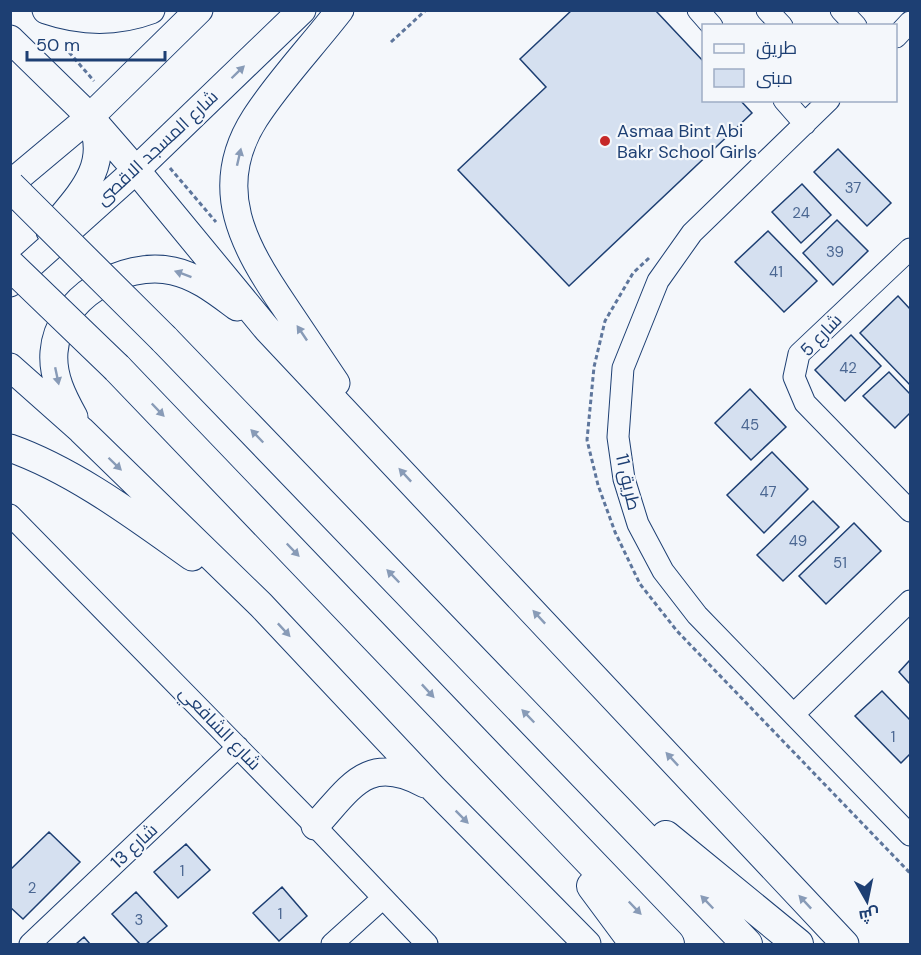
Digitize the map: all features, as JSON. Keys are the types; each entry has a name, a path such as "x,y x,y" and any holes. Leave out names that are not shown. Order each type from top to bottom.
{"highway":[{"path":"10,185 164,339 747,945"},
{"path":"10,265 117,368 380,640 669,945"},
{"path":"562,751 798,945"},
{"path":"520,789 635,945"}],"main road":[{"path":"46,10 69,17 92,20 116,20 151,10"},
{"path":"10,185 90,117 199,10"},
{"name":"شارع المسجد الاقصى","path":"10,282 136,170 302,10"},
{"path":"340,10 255,119 239,153 234,182 235,202 239,225 254,260 383,451"},
{"path":"10,39 90,117 267,329 845,945"},
{"path":"10,282 82,190 94,171 99,148 90,117"},
{"path":"10,200 48,151"},
{"path":"81,430 58,385 54,366 55,348 66,318 78,303 105,282 124,274 143,270 163,269 183,274 217,292 267,329"},
{"path":"10,367 81,430 261,605 434,789 587,945"},
{"path":"10,448 37,459 100,495 261,605"},
{"path":"315,826 355,783 369,774 390,772 411,777 434,789"}],"street":[{"path":"698,10 710,24"},
{"path":"767,10 780,24"},
{"path":"897,36 910,22"},
{"path":"786,102 805,124"},
{"name":"طريق 11","path":"827,102 692,233 658,281 622,368 618,437 624,479 638,524 663,571 697,615 910,834"},
{"name":"شارع 5","path":"910,249 799,354 794,377 805,403 910,511"},
{"name":"شارع الشافعي","path":"10,515 315,826 427,945"},
{"path":"794,714 910,601"},
{"name":"شارع 13","path":"30,945 238,747"},
{"path":"332,945 382,897"}],"path":[{"path":"390,42 426,10"},
{"path":"92,20 68,51 109,99"},
{"path":"156,151 216,223"},
{"path":"650,257 633,273 604,321 594,367 587,440 598,485 615,532 640,584 677,631 910,873"}],"building":[{"name":"Asmaa Bint Abi Bakr School Girls","path":"572,10 655,10 702,60 702,102 742,102 752,113 569,286 458,170 546,87 520,59"},
{"path":"838,149 891,203 867,226 814,172"},
{"path":"802,184 831,215 801,243 772,212"},
{"path":"837,220 868,251 833,285 803,253"},
{"path":"768,231 817,281 784,312 735,262"},
{"path":"898,296 910,309 910,385 860,333"},
{"path":"851,335 881,366 845,401 815,370"},
{"path":"889,372 910,394 910,413 895,428 863,396"},
{"path":"750,389 786,427 751,460 715,423"},
{"path":"772,452 808,489 764,533 727,495"},
{"path":"813,501 839,527 783,581 757,555"},
{"path":"854,523 881,551 826,604 799,576"},
{"path":"910,660 910,684 899,672"},
{"path":"882,691 910,720 910,754 901,763 855,716"},
{"path":"49,832 80,862 23,919 10,907 10,870"},
{"path":"186,844 210,870 178,898 154,872"},
{"path":"282,887 307,916 279,941 253,913"},
{"path":"136,892 167,926 146,944 140,944 112,914"},
{"path":"84,937 90,944 76,944"}],"place":[{"name":"Asmaa Bint Abi Bakr School Girls","path":"605,141"}]}
